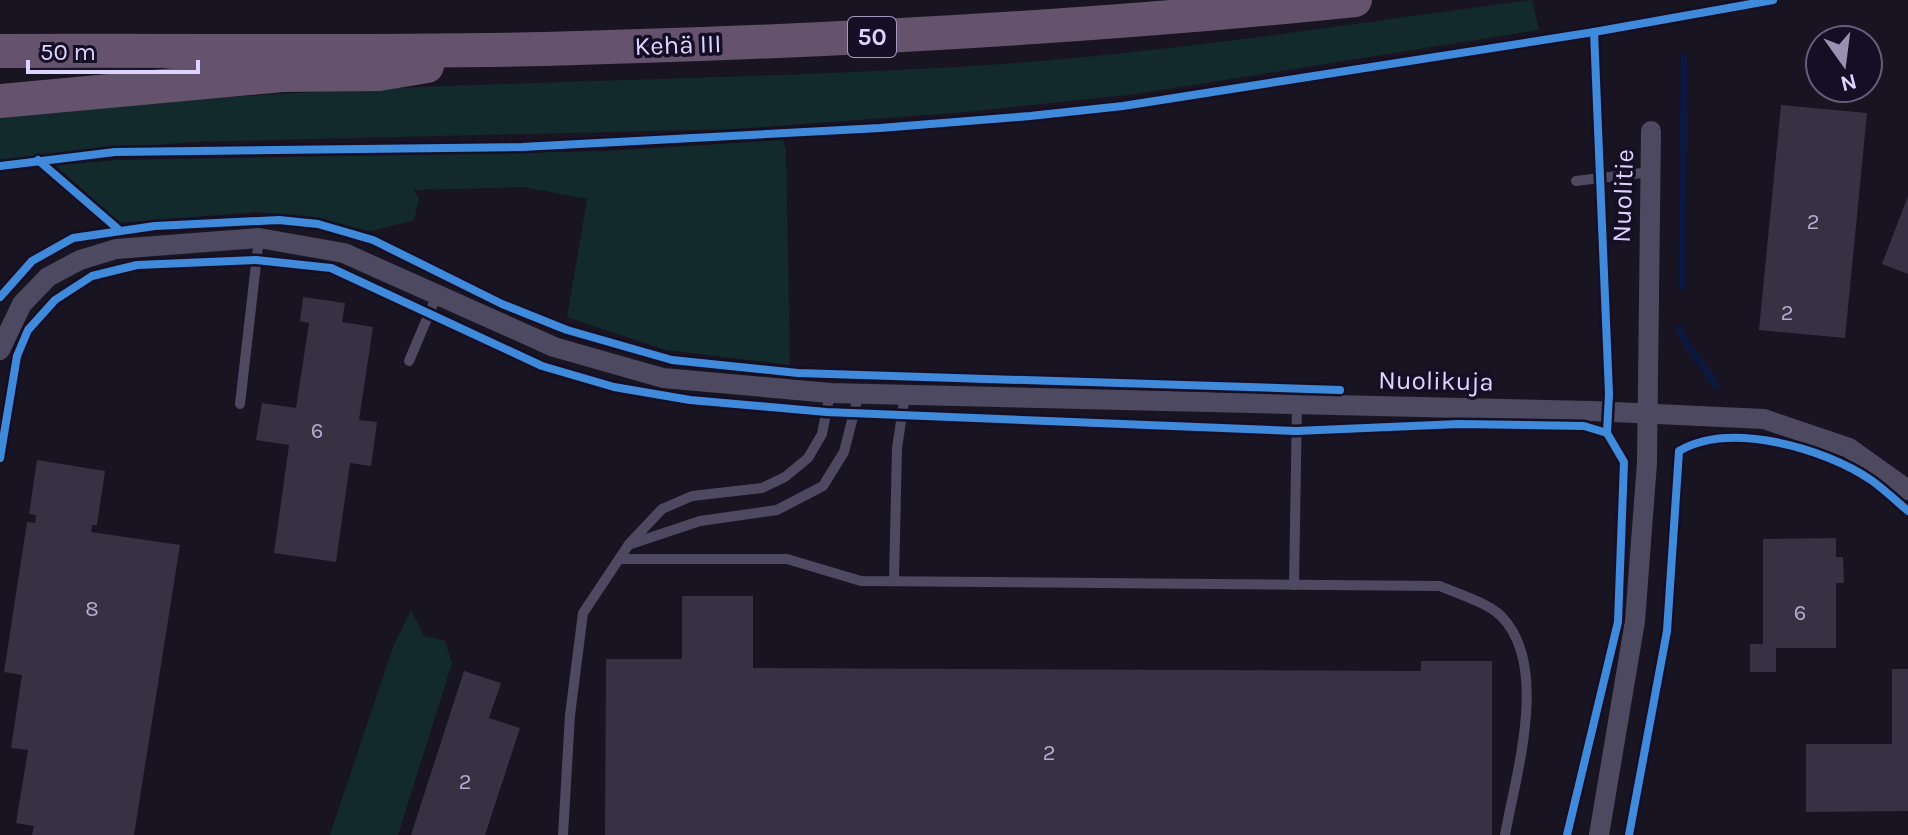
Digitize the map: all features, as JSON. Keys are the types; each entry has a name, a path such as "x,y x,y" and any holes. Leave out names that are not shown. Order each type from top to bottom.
{"highway":[{"name":"Kehä III","path":"0,51 542,49 778,42 1041,28 1355,0"},
{"path":"0,101 282,75 379,74 542,49"}],"street":[{"name":"Nuolitie","path":"1599,835 1635,621 1649,413 1651,131"},
{"name":"Nuolikuja","path":"0,350 22,304 48,277 80,260 116,249 259,238 344,253 512,331 601,363 709,384 830,393 1649,413 1764,419 1849,448 1908,488"}],"lane":[{"path":"1576,181 1650,172"},
{"path":"240,404 259,238"},
{"path":"409,361 437,295"},
{"path":"563,835 570,715 583,613 629,544 662,509 692,496 762,488 785,477 808,458 822,434 830,393"},
{"path":"629,544 700,521 777,510 823,486 844,452 859,393"},
{"path":"894,581 897,448 905,395"},
{"path":"1294,585 1297,404"},
{"path":"620,559 787,559 861,581 1440,586 1499,614 1517,636 1526,674 1526,721 1505,835"}],"green space":[{"path":"1532,0 1539,30 1136,94 967,112 735,129 189,142 0,160 0,118 119,106 358,90 837,73 1029,62 1245,39"},
{"path":"783,140 786,150 790,365 666,350 567,317 587,199 524,187 414,190 419,199 414,220 370,231 293,215 255,212 120,223 55,165 119,160 608,151"},
{"path":"411,610 424,636 445,641 452,663 398,835 330,835 393,647"}],"building":[{"path":"1781,105 1867,113 1845,338 1759,330"},
{"path":"1908,196 1908,274 1882,264"},
{"path":"303,297 345,303 342,322 373,327 359,420 377,422 371,466 350,463 336,562 274,553 289,445 256,440 262,403 296,408 309,323 300,321"},
{"path":"37,460 105,471 97,525 92,525 91,532 180,545 134,835 32,835 34,826 16,823 28,750 11,748 22,675 4,672 27,522 35,523 36,515 29,514"},
{"path":"1836,538 1836,557 1843,557 1844,583 1836,583 1836,648 1776,648 1776,672 1750,672 1750,644 1763,644 1763,539"},
{"path":"682,596 753,596 753,668 1421,671 1421,661 1492,661 1492,835 605,835 606,659 682,659"},
{"path":"1892,669 1908,669 1908,811 1806,812 1806,744 1892,744"},
{"path":"464,671 501,683 489,718 520,728 485,835 411,835"}],"waterway":[{"path":"1682,286 1684,57"},
{"path":"1680,328 1687,344 1716,386"}],"cycle path":[{"path":"0,166 115,152 522,147 880,128 1030,116 1123,106 1594,32 1773,0"},
{"path":"1567,835 1618,622 1624,462 1607,433 1609,394 1594,32"},
{"path":"38,160 118,229"},
{"path":"0,297 32,261 73,238 155,226 279,220 318,224 373,240 502,304 567,330 672,360 798,373 1340,390"},
{"path":"0,458 17,356 28,330 55,300 92,276 137,265 256,260 331,268 542,366 614,387 690,400 826,412 1296,431 1459,424 1584,426 1607,433"},
{"path":"1629,835 1667,631 1679,451 1700,442 1724,438 1776,442 1803,449 1851,468 1908,511"}]}
